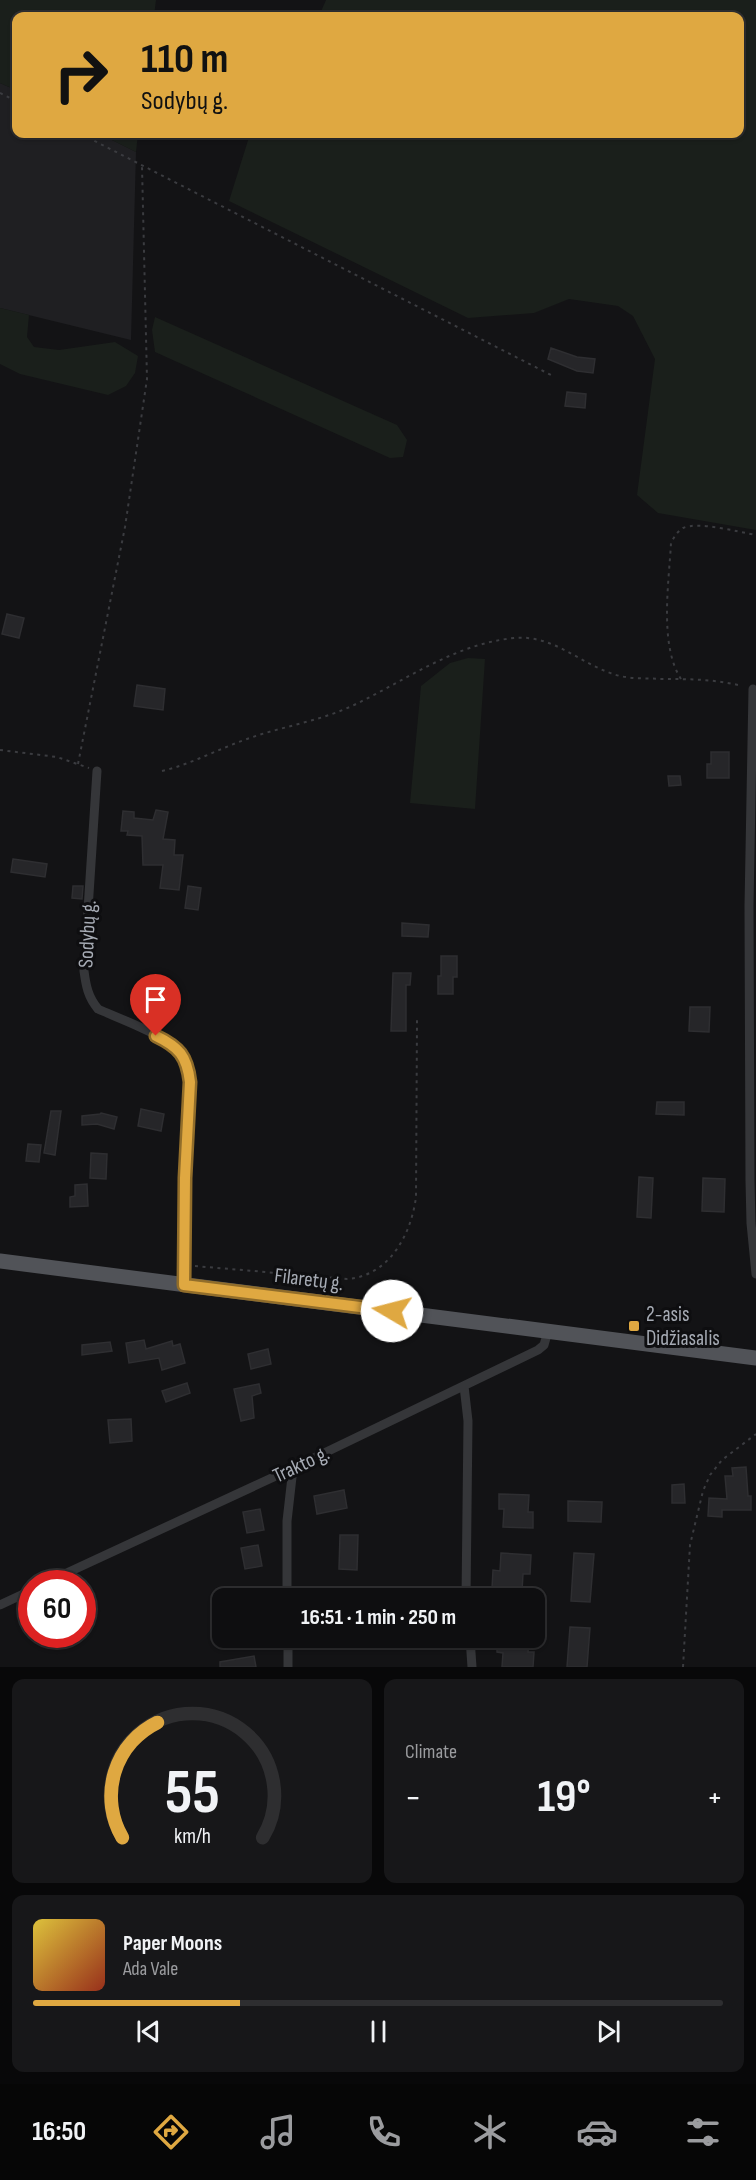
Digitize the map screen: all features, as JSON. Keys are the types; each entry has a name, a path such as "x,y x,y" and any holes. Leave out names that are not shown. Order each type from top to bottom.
{"main road":[{"name":"Filaretų g.","path":"0,1261 756,1358"}],"street":[{"path":"753,689 749,906 750,1181 756,1274"},
{"name":"Sodybų g.","path":"97,771 84,970 87,989 98,1009 172,1043 183,1055 188,1067 190,1082 185,1178 184,1285"},
{"name":"Trakto g.","path":"72,1570 291,1469 538,1350 548,1339 548,1332"},
{"path":"464,1386 468,1421 466,1588"},
{"path":"287,1588 287,1521 291,1469"},
{"path":"0,1605 18,1597"},
{"path":"288,1648 288,1667"},
{"path":"471,1648 472,1667"}],"path":[{"path":"89,138 222,204 551,375"},
{"path":"78,764 125,527 147,379 142,166"},
{"path":"681,679 671,659 667,633 671,543 676,534 685,527 698,526 756,535"},
{"path":"162,771 187,765 247,739 354,705 438,660 472,646 516,638 538,638 618,676 720,681 753,689"},
{"path":"0,750 57,758 97,771"},
{"path":"184,1265 347,1279 368,1275 392,1256 410,1227 416,1197 417,1019"},
{"path":"683,1667 690,1545 704,1491 710,1475 722,1460 756,1434"}],"shaded area":[{"path":"0,0 156,0 154,12 12,12 12,88 0,83"},
{"path":"326,0 756,0 756,530 658,513 637,495 655,359 633,316 618,306 569,299 534,313 468,318 229,201 249,138 744,138 744,12 321,12"},
{"path":"0,83 12,88 12,138 108,138 136,152 131,340 0,308"},
{"path":"108,138 138,138 136,152"},
{"path":"0,308 29,315 27,337 34,347 59,350 115,342 138,356 135,373 126,386 108,395 20,374 0,364"},
{"path":"155,317 397,425 407,440 403,457 390,458 155,352 152,330"},
{"path":"468,658 485,659 475,809 410,803 421,686 450,663"}],"building":[{"path":"551,348 577,357 595,359 593,373 577,371 548,359"},
{"path":"567,392 586,394 585,408 565,406"},
{"path":"7,614 24,618 19,638 2,634"},
{"path":"137,685 165,689 163,710 134,706"},
{"path":"711,752 729,752 729,778 707,778 707,764 711,764"},
{"path":"668,776 680,776 681,785 669,786"},
{"path":"156,810 168,812 163,839 175,840 174,855 183,855 179,890 160,888 163,865 143,865 142,836 127,835 128,831 121,831 123,811 134,812 134,818 153,820"},
{"path":"13,859 47,864 45,877 11,872"},
{"path":"73,886 83,886 82,899 72,898"},
{"path":"188,886 201,888 198,910 185,908"},
{"path":"402,923 429,925 428,937 402,936"},
{"path":"441,956 457,956 457,977 453,977 453,994 438,994"},
{"path":"393,973 411,973 410,985 406,985 406,1031 391,1031"},
{"path":"690,1007 710,1007 709,1032 689,1031"},
{"path":"657,1102 684,1102 684,1115 656,1114"},
{"path":"141,1109 164,1114 161,1131 138,1126"},
{"path":"51,1111 61,1111 55,1155 44,1153"},
{"path":"101,1113 117,1117 114,1129 97,1124 82,1125 82,1116"},
{"path":"28,1144 41,1145 39,1162 26,1161"},
{"path":"91,1153 107,1154 106,1179 90,1178"},
{"path":"639,1177 653,1178 651,1218 637,1217"},
{"path":"703,1178 725,1179 724,1212 702,1211"},
{"path":"87,1184 88,1206 70,1207 70,1197 75,1196 75,1185"},
{"path":"144,1340 146,1349 172,1341 173,1346 180,1344 185,1363 162,1370 159,1358 129,1363 126,1343"},
{"path":"110,1342 112,1351 82,1355 82,1345"},
{"path":"268,1349 271,1364 251,1369 248,1354"},
{"path":"187,1383 190,1393 166,1402 162,1391"},
{"path":"259,1384 261,1393 252,1396 254,1418 241,1421 234,1389"},
{"path":"131,1419 132,1441 110,1443 108,1420"},
{"path":"746,1467 751,1510 722,1510 722,1517 708,1516 709,1498 727,1499 725,1476 733,1476 732,1468"},
{"path":"684,1484 685,1503 672,1503 672,1485"},
{"path":"344,1490 347,1508 317,1514 314,1496"},
{"path":"499,1494 529,1495 528,1512 533,1512 533,1528 503,1527 504,1509 499,1509"},
{"path":"568,1501 602,1502 601,1522 568,1521"},
{"path":"260,1509 264,1530 247,1533 243,1512"},
{"path":"340,1535 358,1535 357,1570 339,1569"},
{"path":"258,1545 262,1566 245,1569 241,1548"},
{"path":"501,1553 531,1555 530,1574 523,1574 522,1588 492,1588 493,1570 500,1571"},
{"path":"574,1553 594,1554 590,1602 571,1601"},
{"path":"570,1627 590,1628 587,1667 567,1667"},
{"path":"497,1648 528,1648 528,1652 534,1652 533,1667 502,1667 503,1653 497,1652"},
{"path":"254,1656 256,1667 220,1667 220,1662"}],"place":[{"name":"2-asis Didžiasalis","path":"634,1326"}],"route":[{"path":"156,1036 172,1043 183,1055 188,1067 190,1082 185,1178 184,1285 392,1311"}]}
